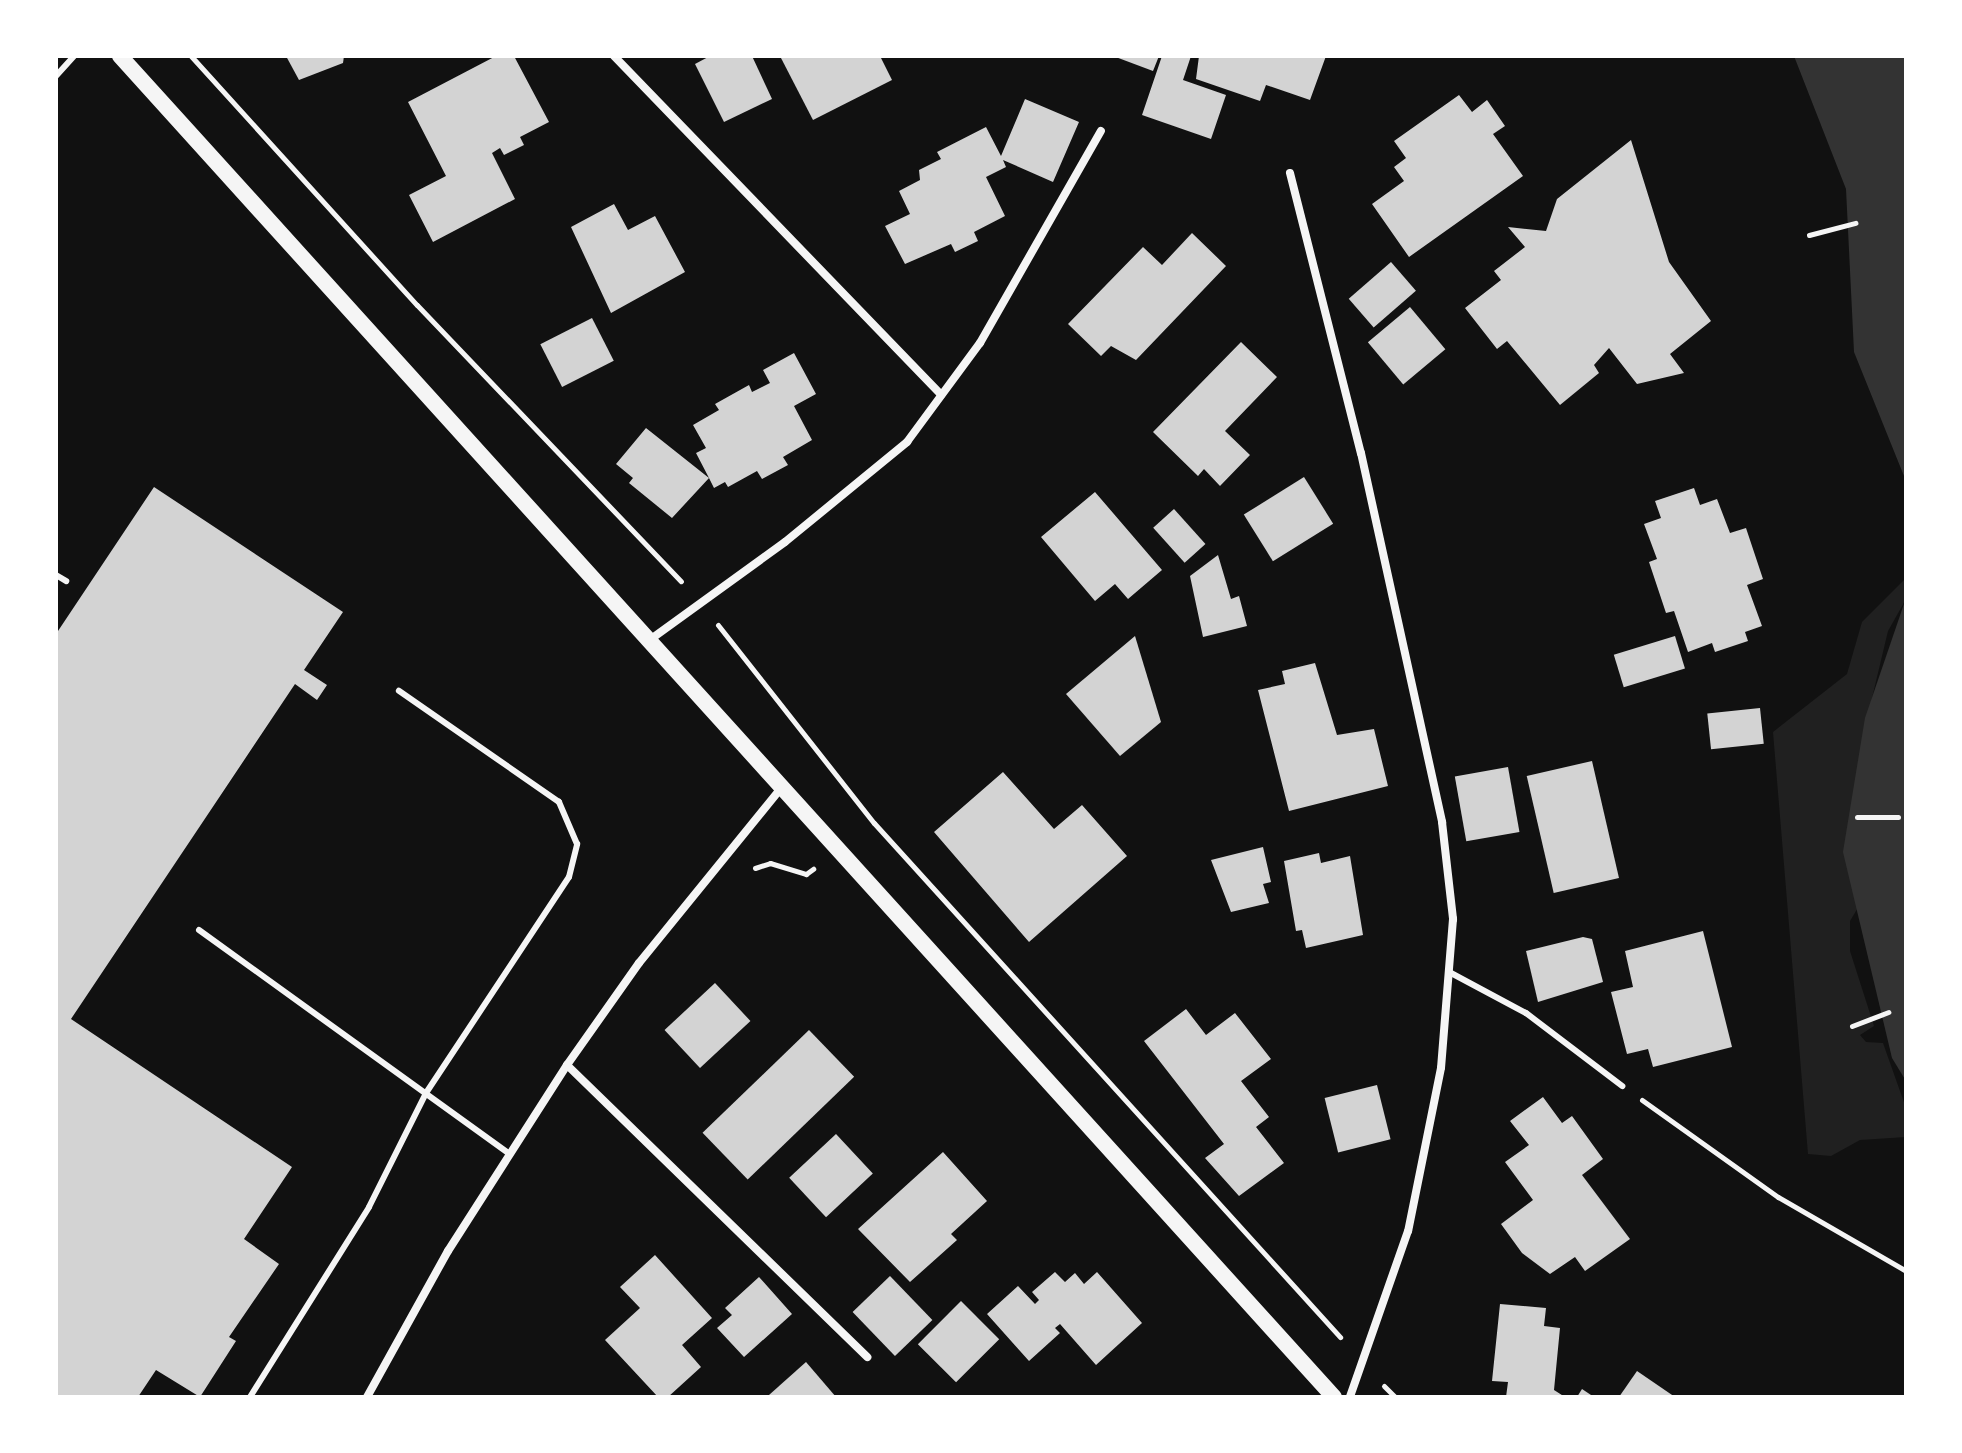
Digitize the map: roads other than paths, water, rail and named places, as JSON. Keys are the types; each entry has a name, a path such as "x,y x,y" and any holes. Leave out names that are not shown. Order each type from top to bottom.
{"main road":[{"path":"120,56 1334,1397"}],"street":[{"path":"614,56 941,395"},
{"path":"651,639 699,600 785,542 907,442 980,343 1101,131"},
{"path":"1290,173 1361,453 1442,822 1453,919 1441,1068 1408,1231 1350,1397"},
{"path":"367,1397 510,1154 567,1065 639,963 783,785"},
{"path":"567,1065 867,1357"}],"lane":[{"path":"56,76 74,56"},
{"path":"56,575 66,581"},
{"path":"250,1397 369,1207 426,1093 569,877 577,844 559,802 399,691"},
{"path":"199,930 510,1154"},
{"path":"1451,973 1526,1013 1622,1086"}]}
